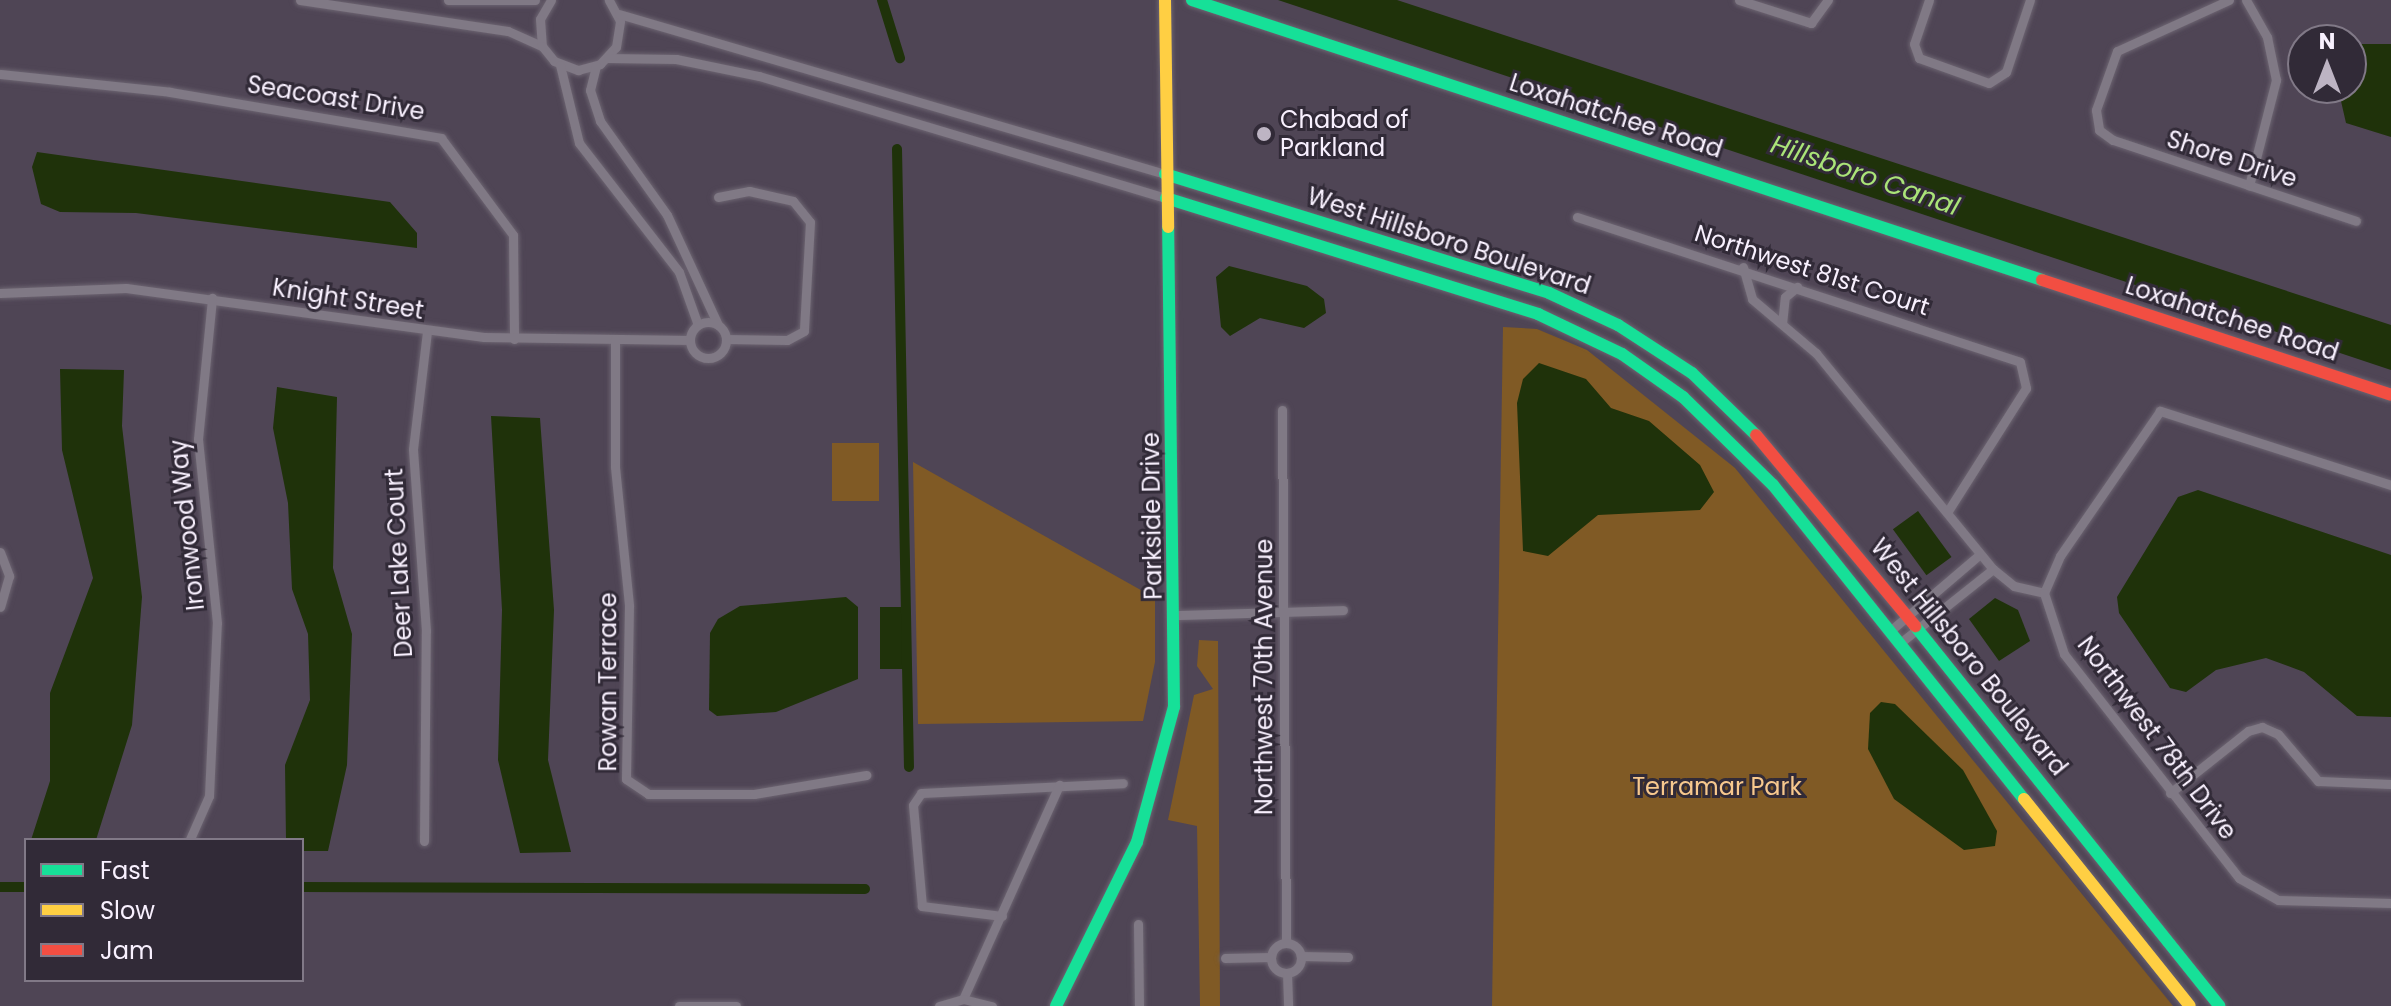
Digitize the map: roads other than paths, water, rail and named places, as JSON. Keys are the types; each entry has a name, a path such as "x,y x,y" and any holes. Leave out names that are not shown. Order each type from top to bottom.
{"street":[{"path":"300,0 508,31 542,46 560,65 579,143 679,272 698,325 690,340"},
{"path":"448,0 535,0"},
{"path":"542,46 540,19 551,0"},
{"path":"560,65 596,66 608,58 620,34 619,14 609,0"},
{"name":"Parkside Drive","path":"1056,1006 1155,791 1174,707 1176,615 1165,174 1165,0"},
{"name":"Loxahatchee Road","path":"1192,0 2391,395"},
{"path":"1739,0 1811,23 1828,0"},
{"path":"1929,0 1914,44 1919,58 1989,83 2006,72 2030,0"},
{"name":"Shore Drive","path":"2229,0 2117,51 2096,110 2099,130 2249,186 2356,221"},
{"path":"2246,0 2267,37 2276,80 2249,186"},
{"name":"West Hillsboro Boulevard","path":"619,14 1165,174 1532,287 1631,333 1748,422 1908,616 2219,1006"},
{"name":"West Hillsboro Boulevard","path":"608,58 676,59 759,76 1514,305 1622,354 1738,445 2190,1006"},
{"path":"596,66 590,90 600,121 667,215 726,339 787,340 804,331 810,222 793,201 749,191 718,197"},
{"name":"Seacoast Drive","path":"0,74 170,92 441,138 510,227 514,339"},
{"name":"Northwest 81st Court","path":"1577,217 1743,267 2020,362 2028,373 2026,388 1948,511"},
{"path":"1743,267 1752,299 1836,375 1980,554 2014,586 2044,593 2060,556 2160,411 2391,485"},
{"name":"Knight Street","path":"0,293 102,287 212,298 427,331 514,339 690,340 708,358 726,339"},
{"path":"1782,324 1785,297 1797,287"},
{"name":"Ironwood Way","path":"191,838 207,809 216,635 214,544 198,439 212,298"},
{"path":"698,325 718,325"},
{"name":"Deer Lake Court","path":"424,841 426,631 413,449 427,331"},
{"name":"Rowan Terrace","path":"615,339 615,467 629,606 626,779 648,794 754,794 866,775"},
{"name":"Northwest 70th Avenue","path":"1282,410 1286,943"},
{"path":"0,552 9,576 0,607"},
{"path":"1890,631 1980,554"},
{"path":"1900,643 1993,569"},
{"name":"Northwest 78th Drive","path":"2044,593 2064,654 2170,793 2258,891 2305,904 2391,903"},
{"path":"1176,615 1343,610"},
{"path":"2170,793 2248,731 2262,727 2278,734 2318,781 2391,784"},
{"path":"1002,916 922,906 913,805 921,793 1123,783"},
{"path":"965,1003 1059,785"},
{"path":"1138,924 1139,1006"},
{"path":"1225,958 1271,957 1286,943 1301,956 1348,957"},
{"path":"1288,1006 1287,973 1301,956"},
{"path":"1271,957 1287,973"},
{"path":"939,1006 965,1003 990,1005"},
{"path":"679,1006 736,1006"}],"water":[{"name":"Hillsboro Canal","path":"1278,0 1397,0 2391,325 2391,370"},
{"path":"2367,44 2391,44 2391,137 2346,123 2342,104 2367,104"},
{"path":"37,152 390,202 417,233 417,248 136,213 60,212 41,204 32,167"},
{"path":"1229,266 1307,286 1324,299 1326,313 1304,328 1260,318 1230,336 1221,327 1216,277"},
{"path":"1539,363 1586,379 1611,408 1649,421 1700,465 1714,492 1700,510 1598,515 1548,556 1523,551 1517,403 1523,379"},
{"path":"60,369 124,370 122,426 142,597 132,725 97,838 32,838 50,781 50,693 93,578 62,450"},
{"path":"277,387 337,397 333,568 352,634 347,765 328,851 304,851 304,838 286,838 285,765 310,700 308,634 292,589 288,503 273,428"},
{"path":"491,416 540,418 554,610 548,760 571,852 520,853 498,760 502,610"},
{"path":"2198,490 2391,555 2391,717 2357,716 2304,672 2266,658 2216,670 2186,692 2170,688 2119,613 2117,597 2178,497"},
{"path":"1918,511 1952,557 1926,575 1893,529"},
{"path":"846,597 858,607 858,679 776,712 717,716 709,710 710,633 718,619 740,606"},
{"path":"1995,598 2018,610 2030,641 1999,661 1969,619"},
{"path":"880,607 906,607 906,669 880,669"},
{"path":"1881,702 1895,704 1963,770 1997,831 1995,846 1964,850 1894,799 1868,749 1870,713"}],"waterway":[{"path":"882,0 900,58"},
{"path":"897,149 909,767"},
{"path":"0,887 24,887"},
{"path":"304,887 865,889"}],"place":[{"name":"Chabad of Parkland","path":"1264,134"}],"park label":[{"name":"Terramar Park","path":"1717,787"}]}
